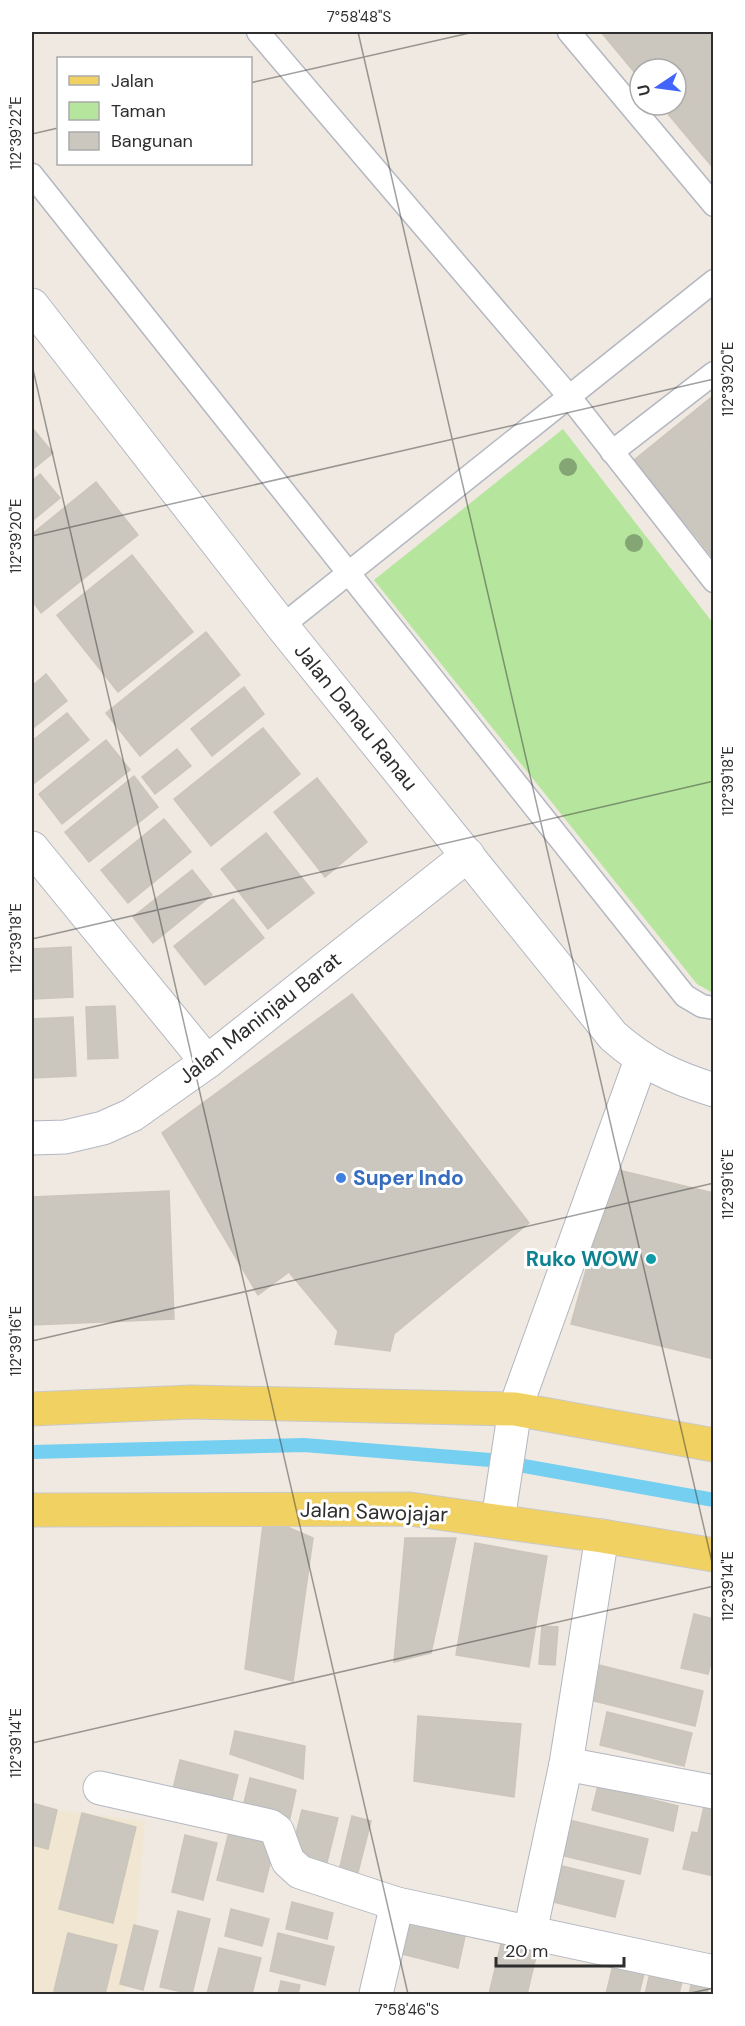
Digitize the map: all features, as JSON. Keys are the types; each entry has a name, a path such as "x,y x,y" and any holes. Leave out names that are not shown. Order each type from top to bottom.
{"main road":[{"path":"32,1408 190,1402 514,1417 714,1445"},
{"name":"Jalan Sawojajar","path":"32,1510 410,1509 602,1536 714,1556"}],"street":[{"name":"Jalan Danau Ranau","path":"32,305 282,626 613,1036 641,1060 689,1082 714,1090"},
{"path":"32,848 43,878 207,1062"},
{"name":"Jalan Maninjau Barat","path":"32,1138 65,1137 103,1128 122,1119 207,1062 468,855"},
{"path":"498,1520 514,1417 641,1060"},
{"path":"530,1932 566,1764 602,1536"},
{"path":"566,1764 714,1792"},
{"path":"100,1788 270,1826 277,1831 288,1861 300,1872 398,1904 714,1972"},
{"path":"376,1995 398,1904"}],"lane":[{"path":"258,32 568,395 714,581"},
{"path":"569,32 714,205"},
{"path":"32,175 685,996 702,1006 714,1008"},
{"path":"282,626 568,395 714,282"},
{"path":"612,452 714,373"}],"shaded area":[{"path":"32,1807 145,1821 137,1917 125,1994 32,1994"}],"green space":[{"path":"563,429 713,623 713,993 697,984 374,580"}],"building":[{"path":"601,32 714,32 714,78 688,99 688,57 628,57 628,65"},
{"path":"714,78 714,169 671,117 688,117 688,99"},
{"path":"714,395 714,449 687,417"},
{"path":"687,417 714,449 714,528 699,540 634,460"},
{"path":"34,430 53,453 32,470 32,431"},
{"path":"40,474 60,498 32,521 32,481"},
{"path":"96,482 138,535 41,613 32,600 32,534"},
{"path":"714,528 714,559 699,540"},
{"path":"132,555 193,632 118,692 57,615"},
{"path":"206,632 240,675 140,756 106,713"},
{"path":"46,674 67,701 32,729 32,686"},
{"path":"244,687 264,714 212,756 191,729"},
{"path":"67,713 89,740 32,785 32,741"},
{"path":"263,728 300,774 211,846 174,799"},
{"path":"106,740 130,770 62,824 39,794"},
{"path":"177,749 191,766 155,794 142,777"},
{"path":"134,776 158,807 89,862 65,832"},
{"path":"317,778 367,842 325,877 274,812"},
{"path":"164,819 191,852 128,903 101,870"},
{"path":"266,833 314,893 268,929 221,869"},
{"path":"192,870 212,895 153,943 133,917"},
{"path":"233,899 264,938 205,985 174,946"},
{"path":"71,947 73,997 34,999 32,949"},
{"name":"Super Indo","path":"352,994 529,1223 394,1334 390,1351 335,1344 338,1331 289,1272 258,1295 162,1133"},
{"path":"115,1006 118,1058 88,1059 86,1007"},
{"path":"73,1017 76,1076 32,1078 32,1019"},
{"name":"Ruko WOW","path":"614,1169 714,1193 714,1359 571,1324"},
{"path":"169,1191 174,1319 32,1325 32,1197"},
{"path":"264,1517 313,1538 293,1681 245,1669"},
{"path":"405,1538 456,1538 431,1653 394,1662"},
{"path":"475,1543 547,1556 529,1667 456,1655"},
{"path":"694,1614 714,1619 714,1652 708,1674 681,1668"},
{"path":"542,1626 558,1627 555,1665 539,1664"},
{"path":"599,1665 703,1691 695,1726 590,1700"},
{"path":"607,1712 692,1733 684,1766 600,1745"},
{"path":"418,1716 521,1724 514,1797 414,1781"},
{"path":"235,1731 305,1746 303,1779 230,1754"},
{"path":"180,1760 238,1775 229,1812 171,1797"},
{"path":"250,1778 296,1790 290,1818 243,1807"},
{"path":"598,1786 678,1806 673,1831 592,1810"},
{"path":"705,1802 714,1804 714,1876 683,1869 692,1832 698,1833"},
{"path":"32,1803 57,1810 48,1849 32,1845"},
{"path":"302,1810 338,1818 326,1866 290,1858"},
{"path":"82,1813 136,1827 113,1923 59,1909"},
{"path":"352,1816 371,1821 356,1880 338,1875"},
{"path":"569,1820 648,1839 640,1874 560,1855"},
{"path":"229,1832 275,1843 263,1892 217,1880"},
{"path":"185,1835 217,1843 203,1900 172,1892"},
{"path":"558,1865 624,1881 615,1917 549,1901"},
{"path":"292,1902 333,1913 327,1939 286,1929"},
{"path":"231,1909 269,1919 262,1946 225,1936"},
{"path":"178,1911 210,1919 192,1994 160,1987"},
{"path":"401,1920 465,1936 458,1968 394,1952"},
{"path":"134,1925 158,1931 143,1990 120,1984"},
{"path":"504,1931 540,1940 527,1994 489,1994"},
{"path":"68,1933 117,1945 105,1994 69,1994 54,1991"},
{"path":"278,1933 334,1947 325,1985 270,1971"},
{"path":"219,1948 261,1958 252,1994 207,1994"},
{"path":"616,1953 647,1961 639,1994 606,1994"},
{"path":"652,1965 684,1973 679,1994 645,1994"},
{"path":"694,1973 711,1977 707,1994 689,1994"},
{"path":"281,1981 300,1985 298,1994 278,1994"}],"waterway":[{"path":"32,1452 304,1445 490,1460 714,1500"}],"place":[{"name":"Super Indo","path":"341,1178"},
{"name":"Ruko WOW","path":"651,1259"}]}
